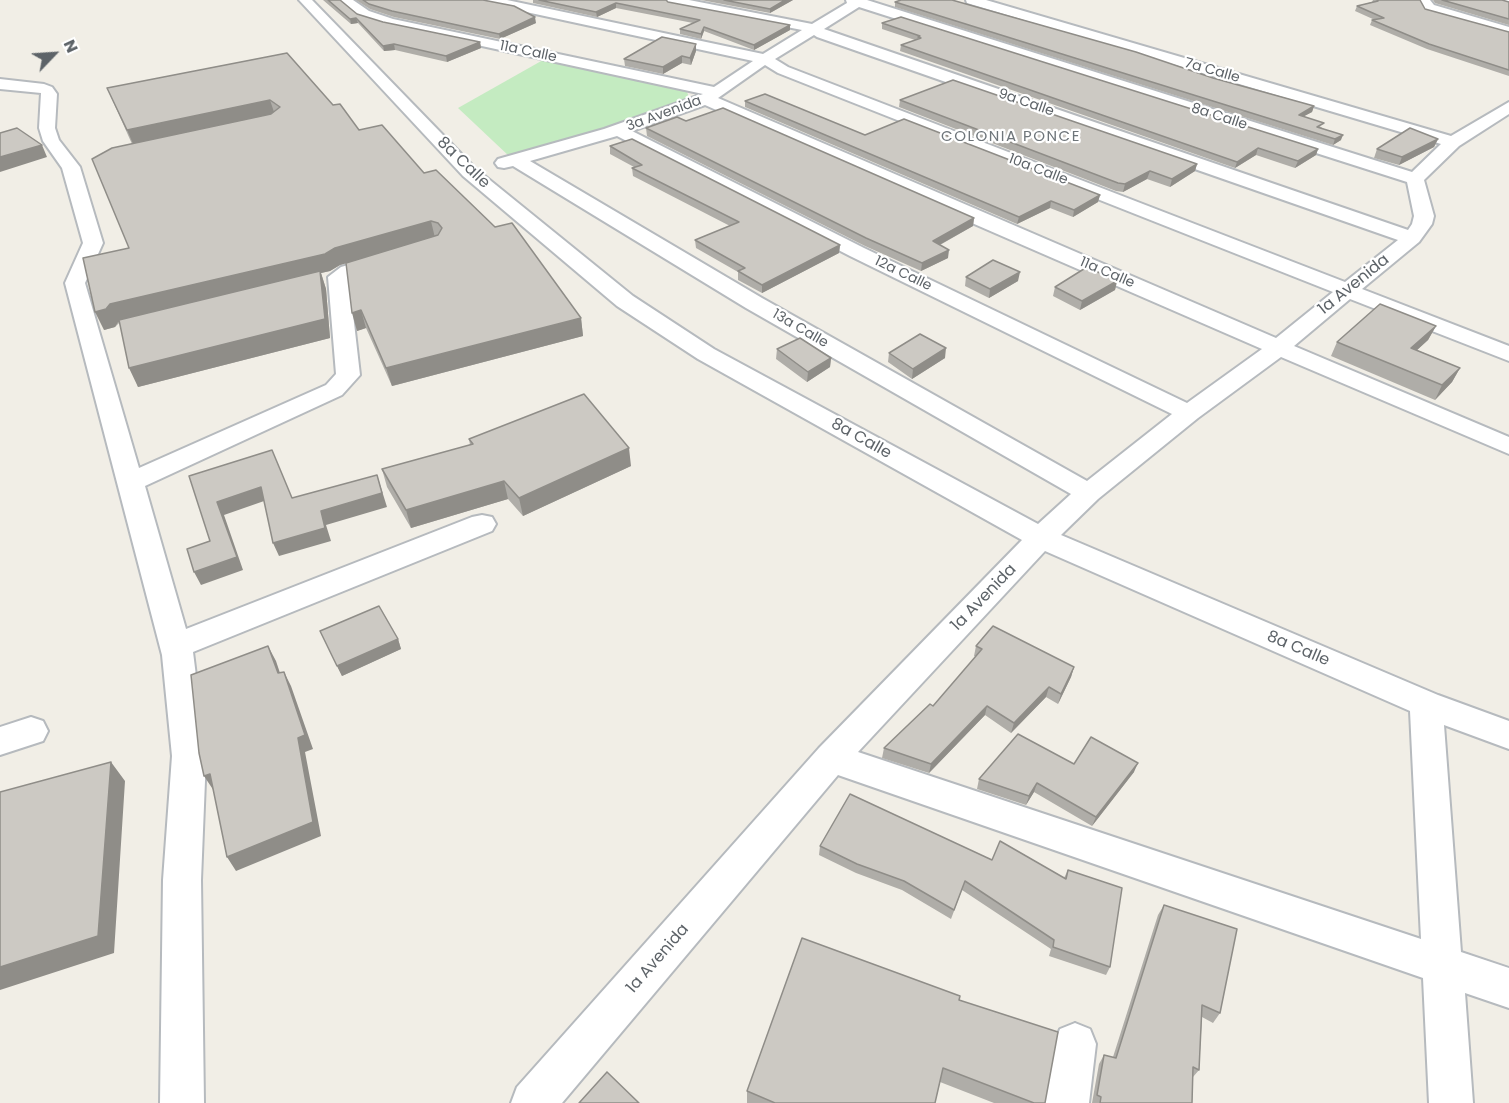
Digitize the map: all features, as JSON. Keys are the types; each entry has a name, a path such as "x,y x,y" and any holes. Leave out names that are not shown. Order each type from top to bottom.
{"street":[{"name":"8a Calle","path":"305,0 469,172 625,301 706,354 1041,538 1426,704 1509,735"},
{"name":"11a Calle","path":"345,0 364,14 711,95 949,206 1509,446"},
{"name":"9a Calle","path":"669,0 815,29 822,34 1413,237"},
{"name":"8a Calle","path":"858,0 1415,179"},
{"name":"3a Avenida","path":"469,172 619,130 711,95 858,0"},
{"name":"7a Calle","path":"972,0 1453,142"},
{"path":"1424,0 1429,8 1509,31"},
{"name":"10a Calle","path":"491,7 517,2 765,59 783,70 1509,354"},
{"path":"445,34 464,26"},
{"path":"0,84 39,87 47,90 49,102 47,128 51,141 77,166 93,243 75,283 176,646 189,756 182,880 182,1103"},
{"path":"1413,237 1422,224 1424,216 1415,179 1453,142 1509,107"},
{"name":"12a Calle","path":"619,130 857,252 1189,413"},
{"name":"13a Calle","path":"515,160 754,303 1089,493"},
{"name":"1a Avenida","path":"533,1103 831,758 1041,538 1089,493 1189,413 1279,347 1413,237"},
{"path":"130,482 334,390 348,375 327,280 348,271 402,255"},
{"path":"176,646 482,524"},
{"path":"1426,704 1451,1103"},
{"path":"0,741 31,730"},
{"path":"831,758 1509,988"},
{"path":"1067,1103 1075,1044"}],"green space":[{"path":"543,60 687,92 691,102 510,157 458,108"}],"building":[{"path":"328,0 340,0 357,14 383,22 480,42 446,56 394,44 383,46 356,18 350,19"},
{"path":"363,0 483,0 514,6 535,17 499,34 392,11"},
{"path":"539,0 666,0 790,25 754,45 704,27 701,34 680,29 700,20 616,3 596,12"},
{"path":"724,0 785,0 770,9"},
{"path":"952,0 1136,52 1213,78 1314,106 1299,115 1324,123 1317,127 1343,135 1335,139 895,2"},
{"path":"1377,0 1420,0 1425,9 1509,32 1509,70 1429,44 1372,20 1384,18 1357,6"},
{"path":"1442,0 1502,0 1509,2 1509,19"},
{"path":"901,17 1318,149 1298,161 1258,148 1237,162 901,45 921,38 882,23"},
{"path":"662,37 696,44 690,58 682,56 663,67 624,59"},
{"path":"287,53 333,105 340,104 359,130 382,125 424,173 436,170 495,227 512,223 581,318 386,368 361,310 352,313 346,263 438,235 442,228 438,223 431,221 335,248 325,254 110,304 106,309 95,312 83,258 129,248 92,159 112,148 271,114 280,107 270,100 127,130 107,88"},
{"path":"953,80 1197,164 1172,179 1150,171 1125,184 1118,183 900,100"},
{"path":"765,94 865,135 904,119 1100,195 1074,210 1051,201 1019,217 745,101"},
{"path":"723,108 974,218 933,241 949,250 922,263 866,238 646,128 677,117 686,121"},
{"path":"17,128 42,145 0,157 0,133"},
{"path":"1410,128 1438,139 1402,157 1377,149"},
{"path":"632,139 840,245 762,285 738,271 745,268 695,240 739,222 632,168 642,165 610,146"},
{"path":"993,260 1020,272 990,289 966,277"},
{"path":"1087,267 1117,281 1082,301 1055,287"},
{"path":"320,271 325,319 129,368 119,320"},
{"path":"1380,304 1436,326 1411,348 1460,368 1442,385 1337,342"},
{"path":"920,334 946,348 913,369 889,353"},
{"path":"800,338 831,358 808,372 777,349"},
{"path":"584,394 629,448 519,498 504,481 406,510 382,469 473,444 469,439"},
{"path":"272,450 292,498 377,475 382,493 321,511 325,528 273,543 261,487 217,502 237,557 194,572 187,549 210,541 189,476"},
{"path":"379,606 398,639 337,666 320,631"},
{"path":"993,626 1074,667 1061,694 1049,687 1014,723 987,706 931,764 884,748 930,704 933,706 982,649 976,646"},
{"path":"268,646 278,673 284,672 305,735 298,738 313,822 227,857 210,774 204,776 199,753 191,675"},
{"path":"1018,734 1074,764 1091,737 1138,763 1096,817 1037,783 1029,796 979,779"},
{"path":"111,762 98,936 0,967 0,792"},
{"path":"850,794 992,860 1000,841 1066,879 1068,870 1122,888 1110,967 1053,947 1054,940 965,881 954,910 904,881 857,864 820,846"},
{"path":"1164,905 1237,929 1220,1013 1202,1005 1199,1070 1193,1067 1192,1103 1100,1103 1101,1097 1097,1095 1104,1055 1116,1058"},
{"path":"802,938 960,996 959,1000 1058,1032 1045,1103 1034,1103 943,1068 935,1103 775,1103 747,1091"},
{"path":"607,1072 639,1103 579,1103"}],"district":[{"name":"COLONIA PONCE","path":"1011,137"}]}
